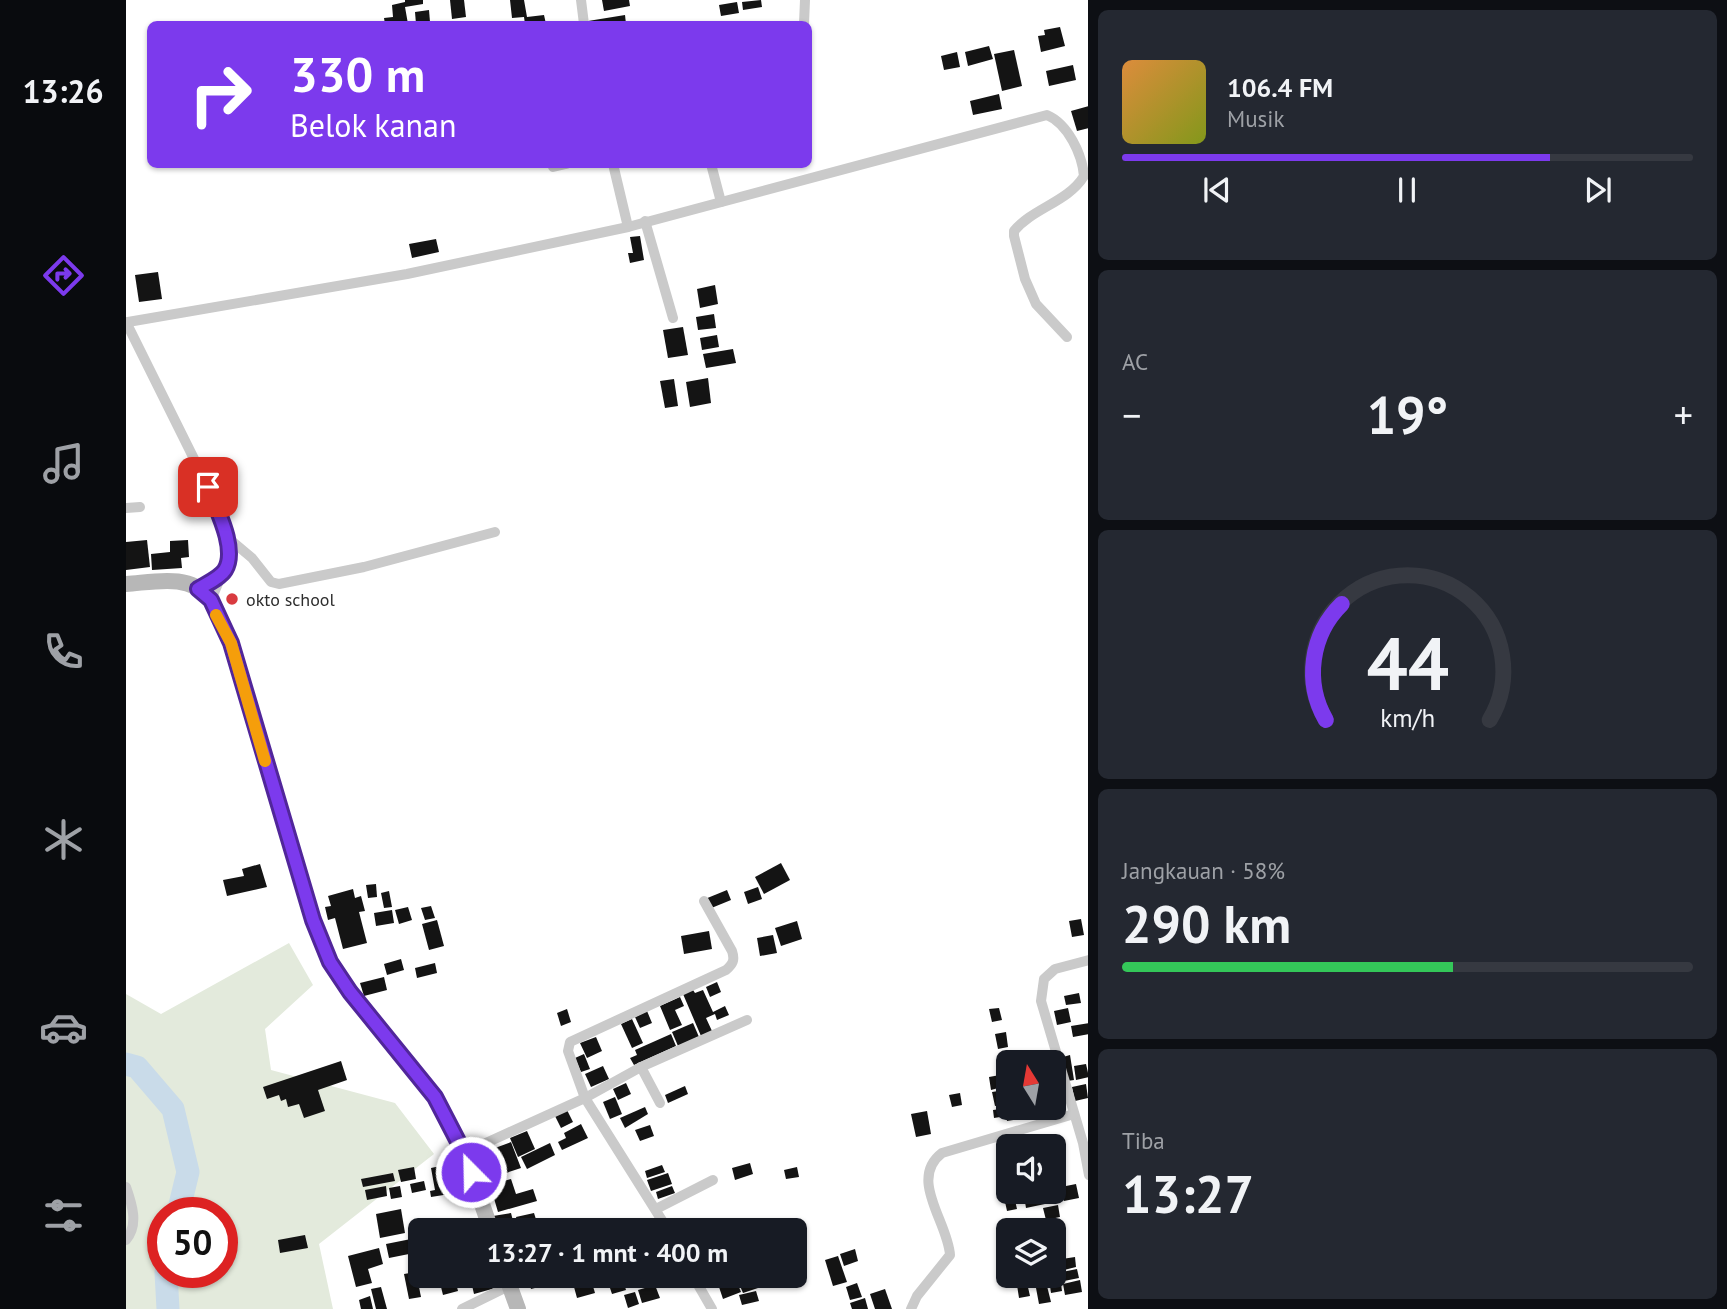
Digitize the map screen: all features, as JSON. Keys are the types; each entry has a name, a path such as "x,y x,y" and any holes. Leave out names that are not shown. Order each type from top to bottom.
{"main road":[{"path":"126,584 171,580 188,583 211,600 231,643 313,920 330,962 350,992 435,1097 464,1153 487,1218"},
{"path":"510,1288 518,1309"}],"street":[{"path":"581,0 584,21"},
{"path":"804,21 805,0"},
{"path":"211,600 230,555 227,537 208,487 127,322 407,274 628,227 1048,114 1062,125 1070,137 1084,176 1059,200 1020,225 1014,231 1014,236 1025,279 1036,304 1067,337"},
{"path":"614,168 628,227"},
{"path":"712,168 721,202"},
{"path":"645,221 673,317"},
{"path":"126,508 140,507"},
{"path":"227,537 253,558 271,582 279,584 365,567 495,532"},
{"path":"198,589 224,572"},
{"path":"661,1218 584,1098 568,1051 570,1042 726,970 731,965 732,951 704,901"},
{"path":"1088,960 1055,969 1044,979 1041,991 1043,1011 1085,1142 1088,1175"},
{"path":"464,1153 584,1098 641,1067 747,1020"},
{"path":"641,1067 660,1103"},
{"path":"911,1309 917,1296 950,1255 949,1242 928,1181 928,1168 933,1160 942,1153 1074,1114"},
{"path":"656,1209 713,1180"},
{"path":"126,1187 134,1224 126,1240"},
{"path":"462,1309 496,1288"},
{"path":"700,1288 712,1309"}],"shaded area":[{"path":"289,943 313,985 265,1029 271,1070 395,1103 434,1154 319,1244 333,1309 126,1309 126,994 161,1014"}],"building":[{"path":"423,0 423,4 405,7 407,21 384,21 384,18 393,17 392,5"},
{"path":"450,0 464,0 466,17 452,19"},
{"path":"510,0 524,0 527,17 544,15 545,21 525,21 524,17 512,18"},
{"path":"602,0 629,0 630,6 604,11"},
{"path":"761,0 762,7 743,10 742,2"},
{"path":"737,2 739,13 721,16 719,5"},
{"path":"429,10 430,21 416,21 415,12"},
{"path":"625,15 626,21 588,21"},
{"path":"1060,27 1065,46 1041,52 1038,36 1045,35 1044,30"},
{"path":"989,46 993,59 968,66 965,52"},
{"path":"1014,50 1022,86 1002,91 994,54"},
{"path":"957,52 960,67 944,70 941,56"},
{"path":"1073,65 1076,80 1049,86 1046,71"},
{"path":"999,94 1002,109 973,115 970,101"},
{"path":"1088,106 1088,128 1077,131 1071,111"},
{"path":"640,236 644,260 630,263 628,253 633,253 630,237"},
{"path":"436,239 439,252 412,258 409,244"},
{"path":"158,272 162,299 139,302 135,275"},
{"path":"715,285 718,304 700,308 697,289"},
{"path":"714,314 716,328 698,330 696,317"},
{"path":"683,327 688,355 668,358 663,330"},
{"path":"717,335 719,347 702,350 700,338"},
{"path":"733,349 736,363 706,368 703,354"},
{"path":"708,378 711,403 690,407 686,382"},
{"path":"674,379 678,406 665,408 660,381"},
{"path":"147,540 150,567 126,570 126,542"},
{"path":"188,540 189,557 181,558 182,568 152,570 151,554 170,552 170,541"},
{"path":"781,863 790,880 764,894 755,877"},
{"path":"260,864 267,887 227,896 223,880 244,876 242,869"},
{"path":"376,884 377,897 368,898 366,885"},
{"path":"758,887 762,899 748,904 744,892"},
{"path":"353,889 355,898 361,896 365,911 359,912 367,943 343,949 335,918 328,920 325,907 331,906 328,896"},
{"path":"727,890 731,900 709,909 705,899"},
{"path":"389,891 392,907 384,908 381,893"},
{"path":"431,906 435,918 425,920 421,908"},
{"path":"408,907 412,920 399,924 395,910"},
{"path":"392,910 394,923 376,926 374,913"},
{"path":"1081,919 1084,935 1072,937 1069,921"},
{"path":"437,920 444,946 429,950 422,924"},
{"path":"797,921 802,939 781,946 775,928"},
{"path":"709,931 712,949 684,954 681,936"},
{"path":"773,935 777,953 760,956 757,938"},
{"path":"401,959 404,970 387,975 384,964"},
{"path":"435,963 437,973 417,978 415,968"},
{"path":"384,977 387,990 364,996 360,983"},
{"path":"717,982 721,992 710,997 706,987"},
{"path":"693,990 695,993 703,990 713,1012 725,1006 729,1015 717,1020 715,1014 706,1018 712,1031 701,1036 683,994"},
{"path":"1079,993 1081,1003 1066,1005 1064,996"},
{"path":"680,997 684,1006 675,1010 682,1025 670,1030 660,1006"},
{"path":"999,1008 1002,1020 992,1022 989,1009"},
{"path":"1068,1008 1071,1022 1057,1025 1054,1011"},
{"path":"567,1009 571,1022 561,1026 557,1013"},
{"path":"647,1011 652,1023 640,1028 635,1017"},
{"path":"632,1019 643,1043 632,1048 621,1024"},
{"path":"693,1023 699,1037 678,1046 672,1032"},
{"path":"1088,1023 1088,1034 1073,1037 1071,1026"},
{"path":"1006,1032 1008,1047 998,1049 995,1034"},
{"path":"671,1034 676,1046 634,1065 630,1058 637,1055 635,1050"},
{"path":"596,1037 602,1051 587,1058 580,1043"},
{"path":"584,1054 590,1069 581,1072 575,1058"},
{"path":"1070,1055 1074,1080 1067,1081 1066,1056"},
{"path":"341,1061 347,1080 318,1090 325,1111 304,1118 299,1104 288,1107 286,1099 281,1101 279,1095 267,1099 263,1087"},
{"path":"1086,1064 1088,1077 1076,1080 1074,1066"},
{"path":"603,1066 609,1079 591,1087 585,1074"},
{"path":"996,1076 996,1089 991,1090 989,1077"},
{"path":"626,1083 631,1094 618,1100 613,1089"},
{"path":"1086,1084 1088,1098 1075,1101 1072,1087"},
{"path":"685,1086 688,1094 668,1103 665,1095"},
{"path":"996,1091 996,1106 995,1106 992,1092"},
{"path":"960,1093 962,1105 952,1107 949,1095"},
{"path":"615,1097 622,1114 610,1119 603,1102"},
{"path":"645,1107 648,1114 625,1128 620,1118"},
{"path":"567,1110 573,1122 561,1128 555,1116"},
{"path":"927,1111 931,1134 916,1137 911,1114"},
{"path":"581,1124 588,1138 562,1150 558,1142 566,1138 564,1133"},
{"path":"650,1125 654,1136 640,1141 635,1130"},
{"path":"527,1131 535,1149 518,1157 510,1138"},
{"path":"511,1142 521,1168 491,1178 487,1169 493,1167 487,1151"},
{"path":"550,1143 555,1155 527,1169 521,1157"},
{"path":"750,1163 753,1174 735,1180 732,1168"},
{"path":"450,1164 456,1193 431,1197 430,1191 435,1190 431,1168"},
{"path":"662,1165 665,1172 647,1178 645,1171"},
{"path":"414,1167 416,1179 401,1182 398,1170"},
{"path":"797,1167 799,1177 786,1179 784,1170"},
{"path":"393,1173 395,1181 363,1187 361,1179"},
{"path":"668,1173 672,1184 651,1191 647,1180"},
{"path":"511,1179 516,1194 533,1189 537,1201 498,1212 490,1185"},
{"path":"424,1181 426,1190 412,1193 410,1184"},
{"path":"1076,1184 1079,1198 1066,1201 1066,1186"},
{"path":"386,1186 387,1196 367,1200 365,1190"},
{"path":"400,1186 402,1197 391,1199 389,1188"},
{"path":"672,1186 675,1193 658,1199 656,1192"},
{"path":"1006,1204 1016,1204 1017,1209 1007,1211"},
{"path":"1025,1204 1045,1204 1026,1208"},
{"path":"1058,1205 1060,1217 1046,1218 1043,1208"},
{"path":"401,1209 405,1233 380,1238 376,1214"},
{"path":"511,1213 512,1218 493,1218"},
{"path":"534,1213 536,1218 516,1218"},
{"path":"305,1235 308,1248 280,1253 278,1240"},
{"path":"408,1240 408,1254 389,1258 386,1244"},
{"path":"379,1248 383,1264 368,1269 372,1283 356,1287 348,1256"},
{"path":"855,1249 858,1261 844,1266 840,1254"},
{"path":"838,1256 847,1282 833,1286 825,1260"},
{"path":"1075,1257 1076,1267 1066,1270 1066,1258"},
{"path":"1077,1269 1079,1278 1066,1281 1066,1271"},
{"path":"408,1273 408,1288 419,1288 421,1297 409,1299 404,1274"},
{"path":"1080,1280 1082,1292 1065,1295 1066,1283"},
{"path":"857,1283 862,1297 850,1300 846,1287"},
{"path":"381,1287 387,1309 376,1309 371,1289"},
{"path":"441,1288 457,1288 458,1291 443,1295"},
{"path":"473,1288 495,1288 474,1294"},
{"path":"574,1288 594,1288 595,1293 577,1298"},
{"path":"610,1288 625,1288 626,1290 612,1294"},
{"path":"656,1288 660,1298 642,1303 638,1290"},
{"path":"719,1288 739,1288 741,1292 723,1299"},
{"path":"741,1288 758,1288 743,1293"},
{"path":"1017,1288 1028,1288 1030,1296 1019,1298"},
{"path":"1036,1288 1048,1288 1051,1302 1039,1304"},
{"path":"1050,1288 1062,1288 1062,1291 1051,1293"},
{"path":"885,1289 892,1309 875,1309 870,1294"},
{"path":"756,1291 759,1301 742,1305 739,1295"},
{"path":"635,1292 639,1304 628,1308 624,1295"},
{"path":"370,1296 373,1309 361,1309 359,1300"},
{"path":"865,1298 868,1309 852,1309 850,1303"}],"waterway":[{"path":"126,1064 137,1067 173,1109 188,1172 182,1197"},
{"path":"167,1288 168,1309"}],"slow traffic":[{"path":"216,615 231,643 265,761"}],"place":[{"name":"okto school","path":"232,599"}],"route":[{"path":"208,487 227,537 230,555 224,572 198,589 211,600 231,643 313,920 330,962 350,992 435,1097 471,1172"}]}
